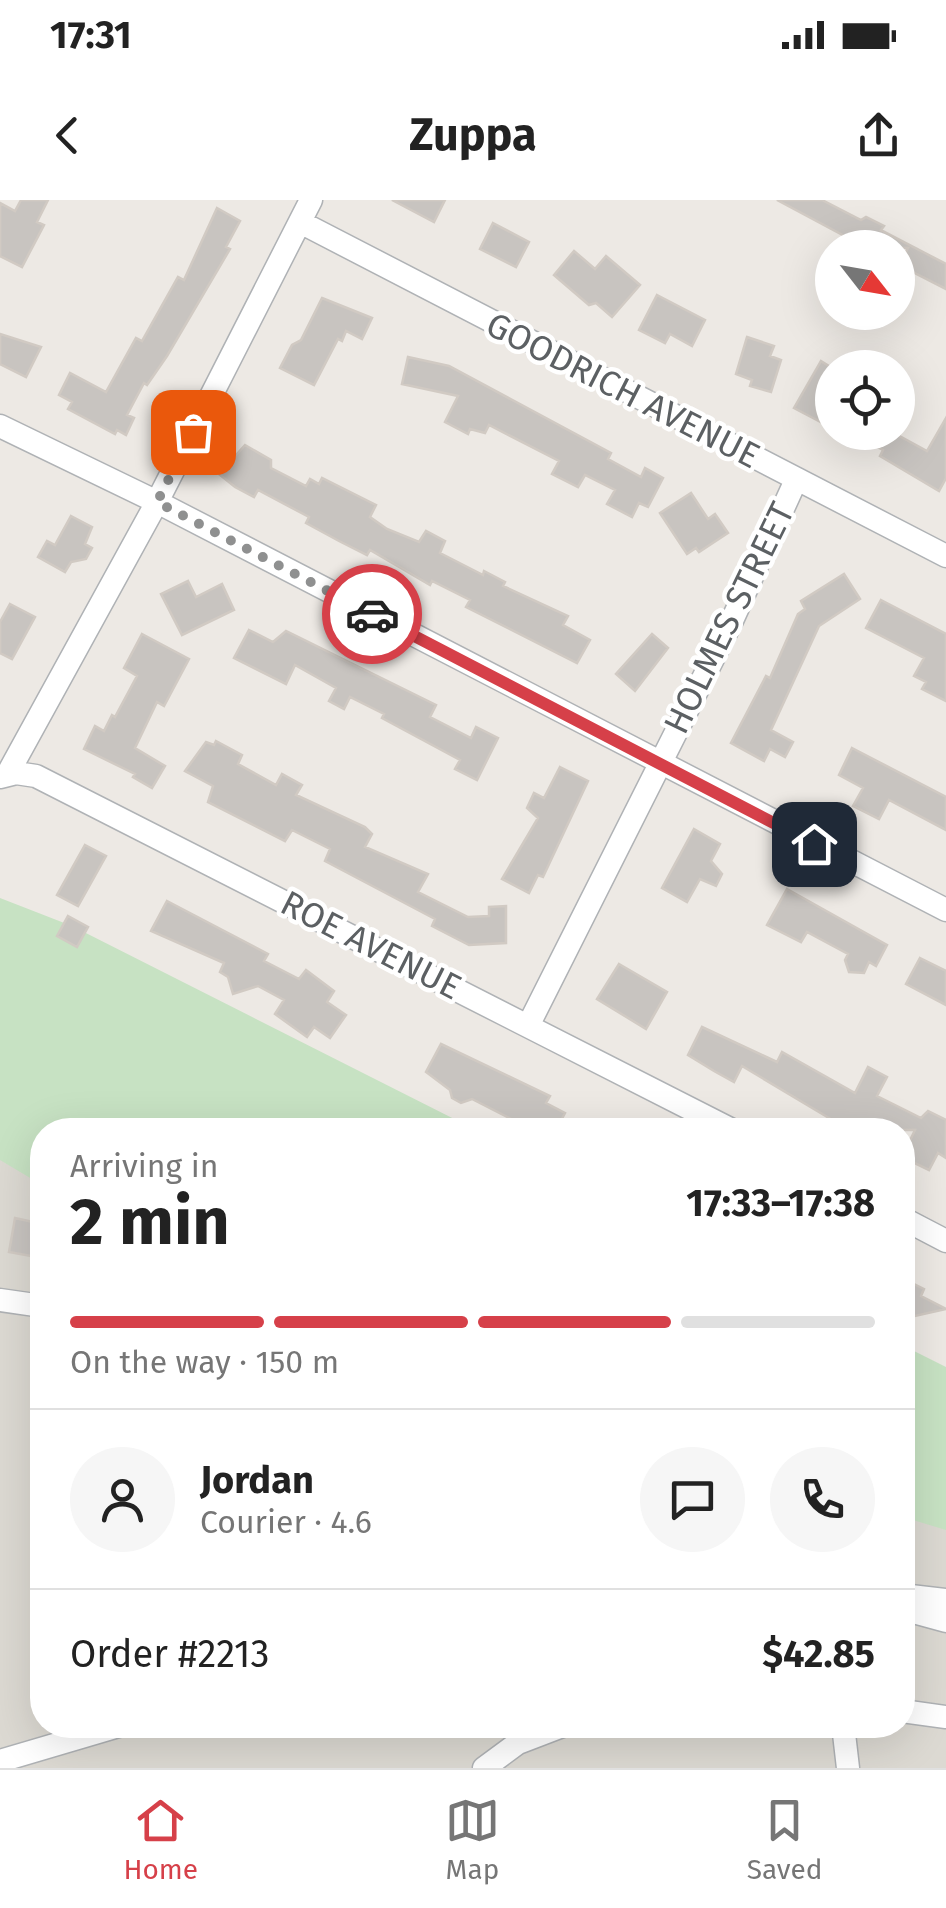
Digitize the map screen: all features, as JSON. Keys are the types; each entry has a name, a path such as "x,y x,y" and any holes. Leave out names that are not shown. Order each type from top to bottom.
{"street":[{"path":"3,776 157,502 311,200"},
{"name":"GOODRICH AVENUE","path":"300,222 946,556"},
{"path":"0,426 157,502 946,910"},
{"name":"HOLMES STREET","path":"529,1024 730,625 796,480"},
{"name":"ROE AVENUE","path":"3,776 36,776 709,1118"},
{"path":"915,1225 946,1241"},
{"path":"0,1300 30,1304"},
{"path":"915,1596 946,1600"},
{"path":"915,1613 946,1621"},
{"path":"915,1713 946,1717"},
{"path":"0,1761 78,1738"},
{"path":"484,1768 533,1738"},
{"path":"845,1738 848,1768"}],"shaded area":[{"path":"0,980 39,1118 30,1118 30,1738 915,1738 915,1409 946,1423 946,1768 0,1768"}],"green space":[{"path":"0,898 72,926 452,1118 30,1118 30,1178 0,1160"},
{"path":"915,1352 946,1367 946,1530 915,1521"}],"building":[{"path":"21,200 48,200 37,222 44,225 22,267 0,256 0,203 15,211"},
{"path":"392,200 445,200 434,222"},
{"path":"777,200 822,200 861,220 866,217 884,226 881,230 833,230"},
{"path":"217,208 240,221 226,247 230,249 167,356 147,385 144,383 127,415 134,418 126,435 117,430 115,434 68,409 72,402 59,395 70,373 106,392 136,338 142,341 178,277 184,280"},
{"path":"493,223 529,242 516,267 480,249"},
{"path":"915,248 946,264 946,289 915,273"},
{"path":"574,251 595,269 606,256 640,285 612,317 596,303 589,305 554,275"},
{"path":"657,295 705,320 692,346 670,334 665,343 639,330"},
{"path":"322,298 372,318 362,339 346,331 342,341 338,339 314,385 280,368 292,345 301,340"},
{"path":"0,334 41,347 26,377 0,364"},
{"path":"747,337 774,346 770,356 781,360 771,392 750,386 752,380 736,374"},
{"path":"408,357 449,366 611,453 608,459 641,477 645,468 663,478 648,507 639,503 632,517 607,504 615,490 585,475 578,487 552,474 559,461 489,425 485,433 470,429 468,434 445,422 458,396 402,384"},
{"path":"815,371 815,419 794,408"},
{"path":"946,418 946,478 939,491 880,456 883,450 915,450 915,444 927,451"},
{"path":"245,445 271,460 271,468 306,486 310,479 319,484 322,478 376,505 370,517 387,529 419,542 426,531 445,541 440,553 483,575 484,571 505,582 503,586 568,616 563,625 590,640 577,663 466,607 470,600 432,581 430,585 370,550 367,555 339,541 306,523 309,517 258,490 254,497 235,487 219,474"},
{"path":"691,493 708,519 715,514 728,533 699,552 696,548 687,554 660,513"},
{"path":"71,516 92,527 85,544 92,548 86,559 71,562 65,572 38,557 47,541 55,545"},
{"path":"844,574 860,599 819,626 771,730 793,742 785,757 770,749 764,761 731,743 766,676 770,678 798,614 805,609 801,601"},
{"path":"188,581 196,597 222,584 234,610 182,635 161,594"},
{"path":"881,600 946,634 946,701 922,689 926,682 914,676 924,658 866,628"},
{"path":"10,604 35,617 12,659 0,653 0,622"},
{"path":"249,630 273,642 286,631 436,705 430,717 471,738 476,727 498,738 477,780 455,769 460,760 382,718 384,714 350,697 344,709 329,701 336,688 295,665 286,684 234,658"},
{"path":"142,634 189,659 164,706 157,702 135,748 165,766 152,788 133,777 135,774 84,749 95,726 104,731 112,715 115,717 137,676 124,668"},
{"path":"652,634 668,648 635,691 616,674"},
{"path":"216,741 242,755 238,764 276,785 282,774 302,785 296,795 365,827 372,834 365,847 428,874 418,892 468,917 489,916 489,907 506,906 506,943 469,945 432,926 435,919 325,861 330,849 292,830 285,841 208,802 213,786 185,771 206,742 214,745"},
{"path":"852,748 946,797 946,830 889,800 879,819 853,806 863,788 839,775"},
{"path":"560,767 588,781 543,877 538,875 529,893 502,879 538,818 527,808 534,793 544,798"},
{"path":"694,829 720,844 711,861 722,874 716,886 700,879 687,902 662,888"},
{"path":"85,845 106,856 78,906 57,895"},
{"path":"787,889 887,945 876,966 869,962 864,973 849,972 845,960 848,954 807,932 801,942 767,925"},
{"path":"167,901 268,954 264,961 299,979 306,970 334,991 327,1002 346,1015 330,1038 314,1027 307,1037 275,1014 284,1000 258,986 233,994 228,977 220,972 224,963 151,931"},
{"path":"68,916 88,927 77,947 57,936"},
{"path":"920,958 946,971 946,1005 906,984"},
{"path":"619,964 667,992 646,1029 597,999"},
{"path":"702,1027 777,1062 782,1052 855,1093 868,1067 887,1077 877,1096 921,1118 928,1111 946,1120 946,1158 938,1153 929,1170 915,1163 915,1118 829,1118 742,1066 734,1082 688,1055"},
{"path":"441,1044 550,1096 546,1103 565,1113 562,1118 509,1118 472,1099 461,1103 426,1072"},
{"path":"15,1218 30,1221 30,1256 9,1252"},
{"path":"915,1284 924,1289 921,1296 946,1309 915,1316"}],"way so far":[{"path":"193,432 157,502 372,614"}],"route":[{"path":"372,614 814,844"}]}
